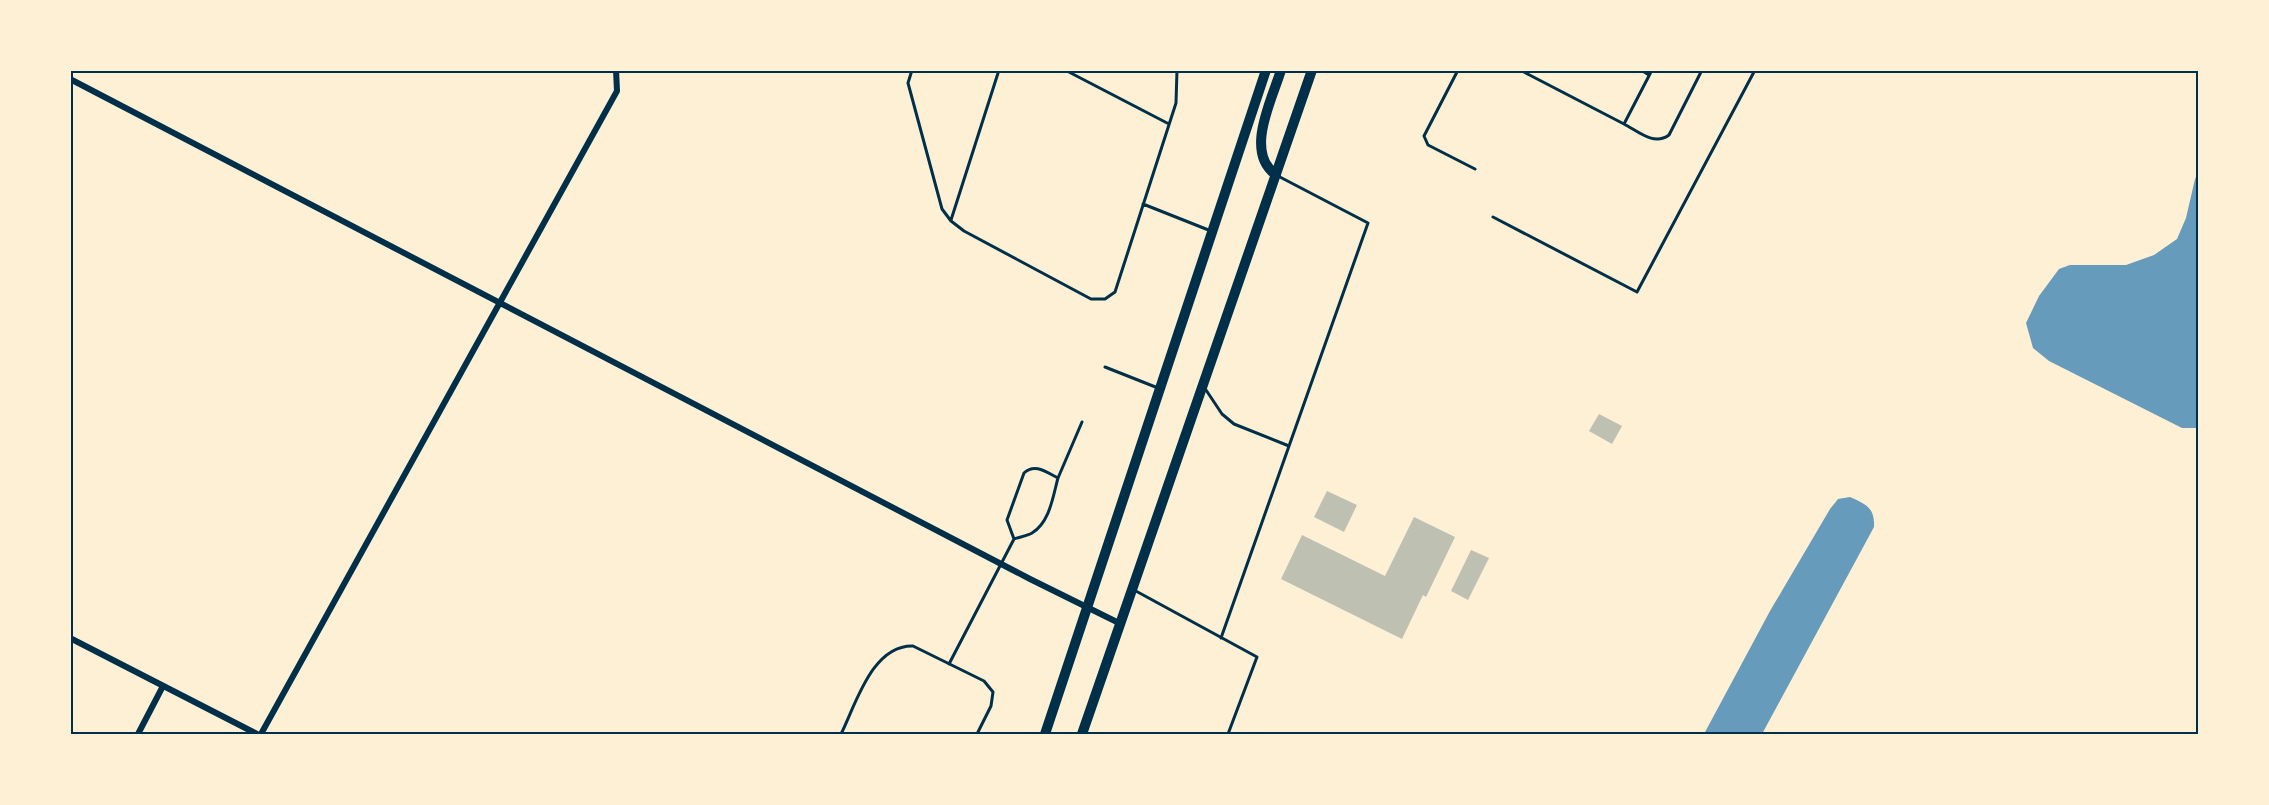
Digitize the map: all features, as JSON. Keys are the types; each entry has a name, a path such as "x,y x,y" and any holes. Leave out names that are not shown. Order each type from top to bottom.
{"main road":[{"path":"1045,735 1266,70"},
{"path":"1276,175 1267,169 1261,143 1281,70"},
{"path":"1083,735 1312,70"}],"street":[{"path":"70,638 259,735 617,91 617,71"},
{"path":"70,79 1121,624"},
{"path":"138,735 163,686"}],"lane":[{"path":"912,70 908,83 942,209 951,221 964,231 1091,299 1105,299 1115,291 1176,103 1177,70"},
{"path":"951,221 999,70"},
{"path":"1065,70 1169,124"},
{"path":"1520,70 1655,140 1662,140 1669,135 1702,70"},
{"path":"1599,70 1610,70"},
{"path":"1641,70 1649,75"},
{"path":"1624,124 1652,70"},
{"path":"1493,217 1638,292 1755,70"},
{"path":"1457,71 1424,140 1428,145 1475,169"},
{"path":"1221,638 1368,223 1276,175"},
{"path":"1143,204 1213,231"},
{"path":"1105,367 1160,389"},
{"path":"1203,386 1222,414 1234,424 1289,446"},
{"path":"949,664 1014,539 1032,533 1041,525 1050,508 1058,478 1082,423"},
{"path":"1014,539 1007,520 1024,473 1030,467 1035,467 1058,478"},
{"path":"1133,590 1257,657 1228,735"},
{"path":"841,735 864,683 888,653 901,646 913,646 984,681 993,692 991,706 977,735"}],"water":[{"path":"2198,173 2198,428 2182,428 2049,361 2033,348 2026,323 2039,296 2059,269 2070,265 2126,265 2154,255 2177,239 2186,218"},
{"path":"1850,497 1861,502 1871,511 1874,527 1762,734 1704,734 1770,611 1830,509 1838,499"}],"building":[{"path":"1599,414 1622,426 1612,444 1589,431"},
{"path":"1327,491 1357,505 1344,532 1314,517"},
{"path":"1414,517 1455,537 1426,597 1423,595 1402,639 1281,579 1302,535 1385,576"},
{"path":"1471,550 1489,558 1468,600 1451,591"}]}
